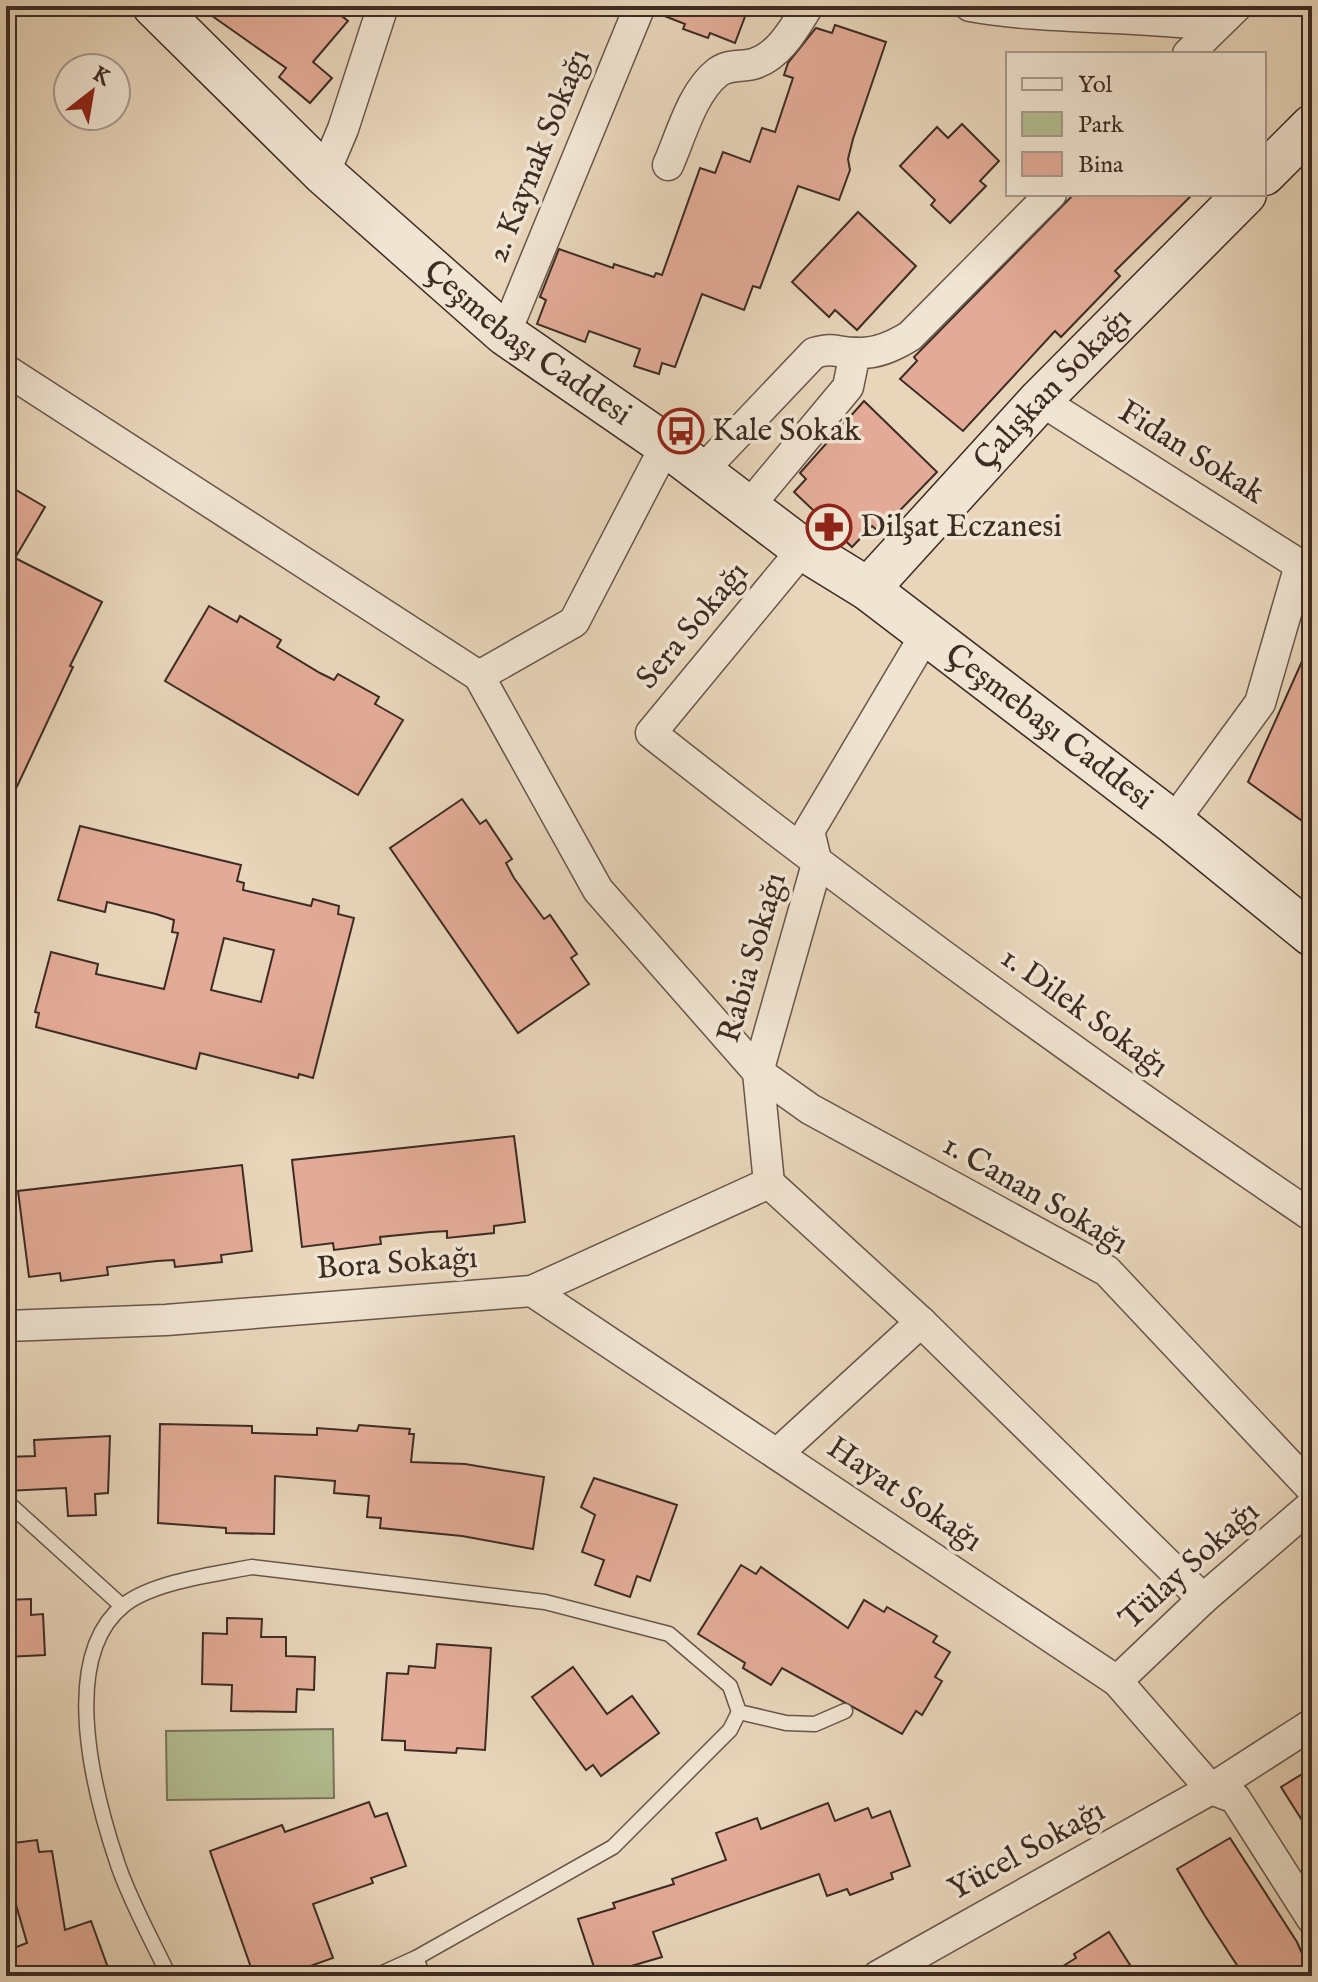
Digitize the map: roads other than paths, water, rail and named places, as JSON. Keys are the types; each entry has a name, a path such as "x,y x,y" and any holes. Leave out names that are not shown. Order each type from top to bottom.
{"main road":[{"name":"Çeşmebaşı Caddesi","path":"154,6 324,174 505,334 666,445 803,549 868,589 1173,822 1312,935"},
{"path":"1266,172 1312,126"},
{"name":"Çalışkan Sokağı","path":"868,589 1040,400 1243,196"}],"street":[{"path":"324,174 343,129 383,6"},
{"name":"2. Kaynak Sokağı","path":"505,334 640,6"},
{"path":"668,165 702,89 717,73 728,67 756,63 785,41 808,6"},
{"path":"970,6 1010,13 1152,18 1226,16"},
{"path":"1190,52 1226,16"},
{"path":"701,472 814,353 834,347 855,353 888,349 910,336 1049,196"},
{"path":"748,507 848,387 854,371 855,353"},
{"path":"6,370 479,676 574,622 666,445"},
{"name":"Fidan Sokak","path":"1040,400 1300,565 1260,703 1173,822"},
{"name":"Sera Sokağı","path":"803,549 651,733 817,864"},
{"path":"817,864 809,831 926,634"},
{"name":"1. Canan Sokağı","path":"479,676 598,890 758,1072 823,1116 1107,1271 1312,1489"},
{"name":"Rabia Sokağı","path":"758,1072 817,864"},
{"name":"1. Dilek Sokağı","path":"817,864 1176,1124 1312,1216"},
{"path":"758,1072 769,1183 921,1322 1203,1599"},
{"name":"Bora Sokağı","path":"6,1326 166,1320 532,1291 769,1183"},
{"name":"Hayat Sokağı","path":"532,1291 1117,1681 1211,1789 1235,1798 1312,1919"},
{"path":"777,1454 921,1322"},
{"name":"Tülay Sokağı","path":"1117,1681 1203,1599 1312,1505"},
{"name":"Yücel Sokağı","path":"878,1976 1211,1789 1312,1724"}],"lane":[{"path":"6,1501 122,1606"},
{"path":"169,1976 118,1866 93,1767 87,1716 88,1677 95,1644 122,1606 141,1595 252,1567 545,1602 669,1634 730,1686 739,1712 730,1730 613,1847 416,1958 377,1976"},
{"path":"739,1712 786,1723 815,1724 845,1711"},
{"path":"416,1958 423,1976"}],"place":[{"name":"Kale Sokak","path":"681,431"},
{"name":"Dilşat Eczanesi","path":"829,527"}]}
